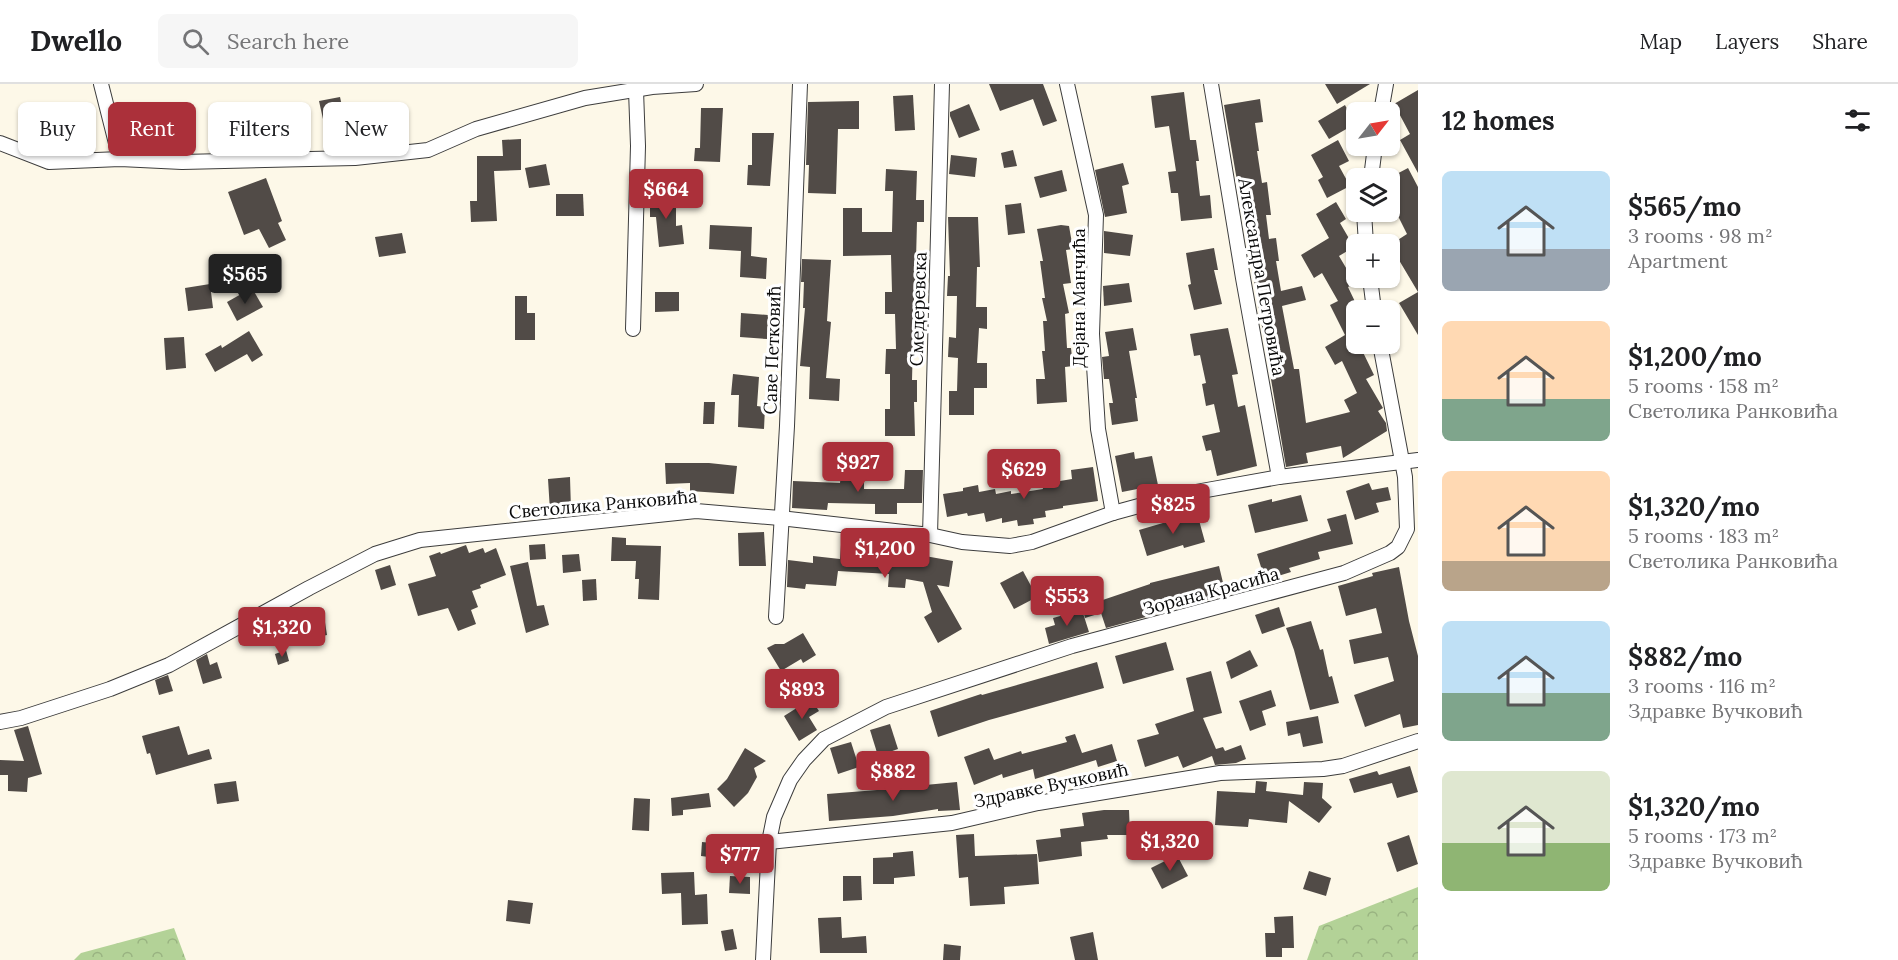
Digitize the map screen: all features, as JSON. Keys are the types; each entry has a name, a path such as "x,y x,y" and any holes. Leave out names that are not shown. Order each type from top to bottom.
{"street":[{"path":"101,84 120,159"},
{"path":"0,143 50,162 120,159 183,162 355,158 428,150 476,129 539,113 585,98 696,84"},
{"name":"Саве Петковић","path":"776,617 787,426 800,84"},
{"name":"Смедеревска","path":"930,535 942,84"},
{"name":"Дејана Манчића","path":"1067,84 1096,215 1092,334 1098,429 1113,513"},
{"name":"Александра Петровића","path":"1211,84 1279,477"},
{"path":"1383,102 1386,84"},
{"path":"633,329 638,146 636,90"},
{"name":"Зорана Красића","path":"769,842 781,798 804,760 825,739 886,707 1072,646 1316,581 1381,559 1398,547 1407,528 1406,495 1382,354"},
{"name":"Светолика Ранковића","path":"0,722 21,718 110,689 170,665 375,554 420,540 696,511 780,518 930,535 962,542 1010,546 1048,537 1113,513 1179,495 1279,477 1418,460"},
{"name":"Здравке Вучковић","path":"769,842 952,823 1038,803 1220,773 1323,770 1343,766 1418,741"},
{"path":"763,960 769,842"}],"green space":[{"path":"1418,887 1418,960 1307,960 1319,926"},
{"path":"174,928 186,960 74,960 81,953"}],"building":[{"path":"989,84 1043,84 1057,121 1043,126 1033,99 1000,111"},
{"path":"1325,84 1370,84 1337,104"},
{"path":"1418,90 1418,173 1400,140 1410,134 1400,115 1400,102 1397,102"},
{"path":"1184,92 1190,140 1196,140 1200,196 1210,195 1212,218 1181,221 1178,193 1171,193 1168,172 1176,171 1169,126 1155,128 1151,96"},
{"path":"913,95 915,130 895,131 893,96"},
{"path":"340,97 341,102 323,102 323,119 319,101"},
{"path":"1260,99 1263,122 1255,123 1262,183 1267,182 1271,215 1266,215 1269,239 1276,238 1279,261 1276,261 1281,291 1302,286 1306,300 1282,306 1294,369 1299,369 1306,423 1350,412 1344,400 1357,393 1342,361 1335,365 1325,347 1345,335 1330,305 1338,301 1322,273 1314,278 1301,255 1329,238 1316,214 1336,202 1346,219 1340,223 1346,234 1346,252 1339,256 1346,268 1346,288 1348,288 1354,300 1346,300 1346,354 1364,354 1374,375 1366,379 1383,408 1378,411 1386,423 1387,431 1343,458 1341,446 1306,453 1308,463 1286,467 1224,105"},
{"path":"859,101 859,129 838,129 836,194 808,193 809,165 806,165 808,102"},
{"path":"969,104 980,130 959,138 950,112"},
{"path":"1345,105 1346,129 1329,139 1318,121"},
{"path":"701,108 723,108 720,162 694,161 695,148 700,148"},
{"path":"752,133 774,133 770,186 747,185 748,165 752,165"},
{"path":"521,139 521,170 494,171 497,221 471,222 470,201 477,201 477,156 503,156 502,140"},
{"path":"1338,140 1349,161 1339,166 1346,179 1346,188 1327,198 1318,180 1323,177 1311,155"},
{"path":"1013,150 1017,166 1004,168 1001,153"},
{"path":"951,155 977,158 975,177 949,174"},
{"path":"1123,163 1129,184 1122,186 1127,213 1105,217 1095,170"},
{"path":"546,164 550,185 529,188 525,168"},
{"path":"1408,168 1418,187 1418,292 1400,262 1400,239 1407,234 1400,220 1400,172"},
{"path":"886,169 917,171 916,200 924,200 924,222 917,222 916,260 923,260 924,283 914,283 914,320 923,320 923,342 913,342 912,380 917,380 917,402 914,402 915,436 885,436 885,409 890,409 890,374 885,374 886,349 896,349 895,314 885,314 885,292 892,292 891,255 843,256 843,208 862,208 862,232 892,232 893,191 885,191"},
{"path":"1062,170 1067,191 1040,198 1034,177"},
{"path":"266,178 282,221 278,223 286,240 269,248 259,229 244,235 228,192"},
{"path":"556,194 583,194 584,216 556,216"},
{"path":"676,194 676,226 682,225 684,244 659,247 656,217 650,217 650,195"},
{"path":"1021,203 1025,233 1008,235 1005,205"},
{"path":"948,217 978,217 980,267 977,267 976,307 987,307 987,329 979,328 977,363 987,363 987,388 974,388 974,415 949,415 949,391 957,391 958,358 948,357 949,337 956,338 957,296 947,296 948,276 950,276"},
{"path":"710,225 752,227 751,256 767,258 766,279 740,277 741,251 709,249"},
{"path":"1069,226 1073,249 1066,250 1071,283 1063,284 1069,313 1065,314 1067,348 1071,348 1073,366 1065,367 1067,402 1037,404 1036,379 1045,379 1042,351 1045,351 1043,321 1047,321 1042,298 1045,298 1040,261 1043,261 1037,229"},
{"path":"1104,231 1133,235 1130,256 1104,253"},
{"path":"402,233 406,253 379,257 375,237"},
{"path":"1214,248 1218,270 1214,270 1222,304 1194,310 1188,285 1191,284 1186,253"},
{"path":"802,259 831,260 827,321 831,322 826,378 840,379 839,401 809,399 810,367 800,366 805,308 803,308 804,282 801,282"},
{"path":"1129,283 1132,302 1104,306 1103,286"},
{"path":"210,284 213,308 188,311 185,288"},
{"path":"252,288 263,307 237,321 227,302"},
{"path":"655,292 679,292 679,311 655,312"},
{"path":"1418,292 1418,335 1400,305 1400,302"},
{"path":"515,296 527,296 527,313 535,313 535,340 515,340"},
{"path":"741,313 768,315 767,339 740,337"},
{"path":"1133,328 1137,350 1129,351 1137,398 1135,398 1138,421 1112,425 1109,403 1113,403 1109,379 1104,379 1102,357 1109,356 1105,332"},
{"path":"1228,328 1238,374 1232,375 1238,407 1245,405 1257,466 1217,476 1211,450 1206,451 1202,436 1220,432 1214,404 1206,406 1202,384 1206,383 1200,355 1194,356 1190,334"},
{"path":"249,331 263,355 252,362 247,354 215,372 205,354 221,345 222,348"},
{"path":"184,337 186,368 166,370 164,338"},
{"path":"733,374 759,377 757,406 765,407 764,429 738,427 739,395 731,395"},
{"path":"704,402 715,402 714,424 703,424"},
{"path":"1134,452 1135,459 1152,456 1158,485 1122,492 1115,456"},
{"path":"665,463 709,463 737,466 734,494 690,491 690,483 666,484"},
{"path":"1093,467 1098,501 1045,511 1046,517 1033,519 1034,524 1018,526 1017,520 1002,523 1002,518 986,522 984,513 968,516 967,513 947,517 943,494 963,491 963,488 978,485 979,492 995,489 996,494 1043,489 1042,484 1072,479 1071,470"},
{"path":"905,470 923,470 922,503 897,503 897,514 875,514 875,504 828,503 827,510 792,508 793,481 840,483 841,474 864,474 864,489 904,489"},
{"path":"570,477 571,510 550,511 548,479"},
{"path":"1369,483 1372,490 1388,487 1391,500 1376,503 1379,512 1355,520 1346,491"},
{"path":"1301,495 1308,521 1255,533 1248,505"},
{"path":"1197,513 1205,542 1184,548 1183,545 1147,556 1139,530"},
{"path":"1346,514 1353,544 1318,552 1320,559 1289,568 1291,572 1265,580 1257,554 1331,531 1327,519"},
{"path":"764,532 766,566 739,566 738,533"},
{"path":"612,537 626,538 626,545 661,546 659,600 638,599 639,579 635,579 636,561 611,561"},
{"path":"545,544 546,559 530,560 529,545"},
{"path":"466,545 469,553 483,548 485,553 496,548 506,575 480,585 481,588 472,591 478,607 471,610 476,624 458,631 448,608 418,616 408,584 436,576 429,556"},
{"path":"841,545 873,547 872,556 924,558 925,556 953,561 949,587 937,585 962,629 938,643 924,617 932,612 923,582 906,579 905,588 888,587 889,574 838,571 836,586 806,584 805,589 787,587 788,560 813,563 813,556 840,559"},
{"path":"579,554 581,571 563,573 562,555"},
{"path":"528,562 537,606 544,605 549,625 526,633 510,566"},
{"path":"390,565 396,585 381,590 375,570"},
{"path":"1219,566 1226,595 1106,628 1101,613 1085,618 1082,607 1150,583"},
{"path":"1399,567 1418,656 1418,725 1403,728 1400,714 1365,727 1354,695 1394,681 1388,657 1354,664 1349,640 1382,633 1376,608 1346,616 1338,586 1373,576 1372,573"},
{"path":"1023,571 1037,597 1014,609 1000,583"},
{"path":"596,579 597,600 583,601 582,580"},
{"path":"1279,607 1285,626 1262,634 1255,615"},
{"path":"1082,610 1089,632 1049,644 1045,628 1055,625 1053,618"},
{"path":"324,616 327,635 312,638 308,619"},
{"path":"1311,621 1320,650 1323,649 1329,677 1332,676 1339,703 1310,710 1286,628"},
{"path":"803,633 816,655 803,663 801,659 781,671 767,648 775,644 784,644"},
{"path":"1166,642 1174,670 1123,684 1115,656"},
{"path":"286,650 289,661 278,665 275,654"},
{"path":"1250,650 1258,666 1231,679 1226,662"},
{"path":"207,654 210,665 217,662 222,678 203,684 196,660"},
{"path":"1097,662 1104,688 989,720 938,737 930,711 981,694"},
{"path":"1211,671 1222,713 1203,718 1216,749 1223,747 1225,751 1241,745 1246,759 1236,763 1215,765 1212,756 1183,768 1178,756 1145,767 1137,740 1159,734 1155,724 1194,711 1186,678"},
{"path":"168,675 173,691 159,695 155,680"},
{"path":"1271,690 1276,706 1262,711 1266,725 1250,731 1239,701"},
{"path":"811,699 819,711 809,717 817,730 799,741 784,716"},
{"path":"1318,716 1323,743 1303,747 1300,733 1288,736 1286,722"},
{"path":"890,724 898,749 878,756 870,730"},
{"path":"28,726 42,774 28,778 27,792 8,791 8,775 0,775 0,760 24,761 14,730"},
{"path":"179,726 188,755 209,749 212,759 156,775 142,736"},
{"path":"1075,734 1082,753 1112,744 1117,761 1098,767 1096,760 1035,779 1033,769 1003,778 1002,774 974,785 964,757 989,748 994,760 1021,751 1022,754 1067,742 1065,737"},
{"path":"851,742 859,767 838,774 830,748"},
{"path":"745,748 766,761 754,768 757,777 748,793 734,807 717,789 727,779"},
{"path":"1410,766 1418,792 1397,798 1392,783 1354,793 1349,779 1377,771 1379,775"},
{"path":"236,781 239,801 217,804 214,784"},
{"path":"1256,781 1267,782 1266,791 1303,795 1304,782 1323,783 1322,798 1332,807 1319,823 1289,801 1287,823 1249,819 1248,827 1215,825 1217,791 1255,793"},
{"path":"957,782 960,810 938,811 938,809 893,816 829,821 827,794 902,788 925,783 925,785"},
{"path":"709,793 711,807 683,810 683,815 672,816 671,798"},
{"path":"634,798 650,799 649,831 632,830"},
{"path":"1129,810 1130,835 1107,835 1108,839 1081,842 1082,856 1039,862 1036,840 1061,837 1060,829 1084,826 1082,813"},
{"path":"974,834 975,856 1037,854 1039,884 1004,887 1005,904 970,906 968,877 959,878 956,835"},
{"path":"1409,835 1418,864 1397,872 1387,843"},
{"path":"702,842 733,845 732,860 701,856"},
{"path":"913,851 915,876 894,878 894,884 873,884 873,858 893,857 893,853"},
{"path":"1177,855 1188,876 1162,889 1151,868"},
{"path":"1309,871 1331,878 1326,896 1303,889"},
{"path":"694,872 695,895 707,894 708,924 682,925 681,893 662,894 661,873"},
{"path":"730,876 750,877 750,894 729,893"},
{"path":"843,876 861,876 862,900 843,901"},
{"path":"508,900 533,903 530,924 506,921"},
{"path":"1293,916 1294,948 1282,948 1282,957 1266,957 1265,933 1275,933 1274,917"},
{"path":"841,917 842,938 866,936 867,953 820,953 818,918"},
{"path":"733,929 737,949 725,951 721,931"},
{"path":"1093,932 1098,960 1075,960 1070,937"},
{"path":"944,944 961,946 960,960 943,960"}]}
